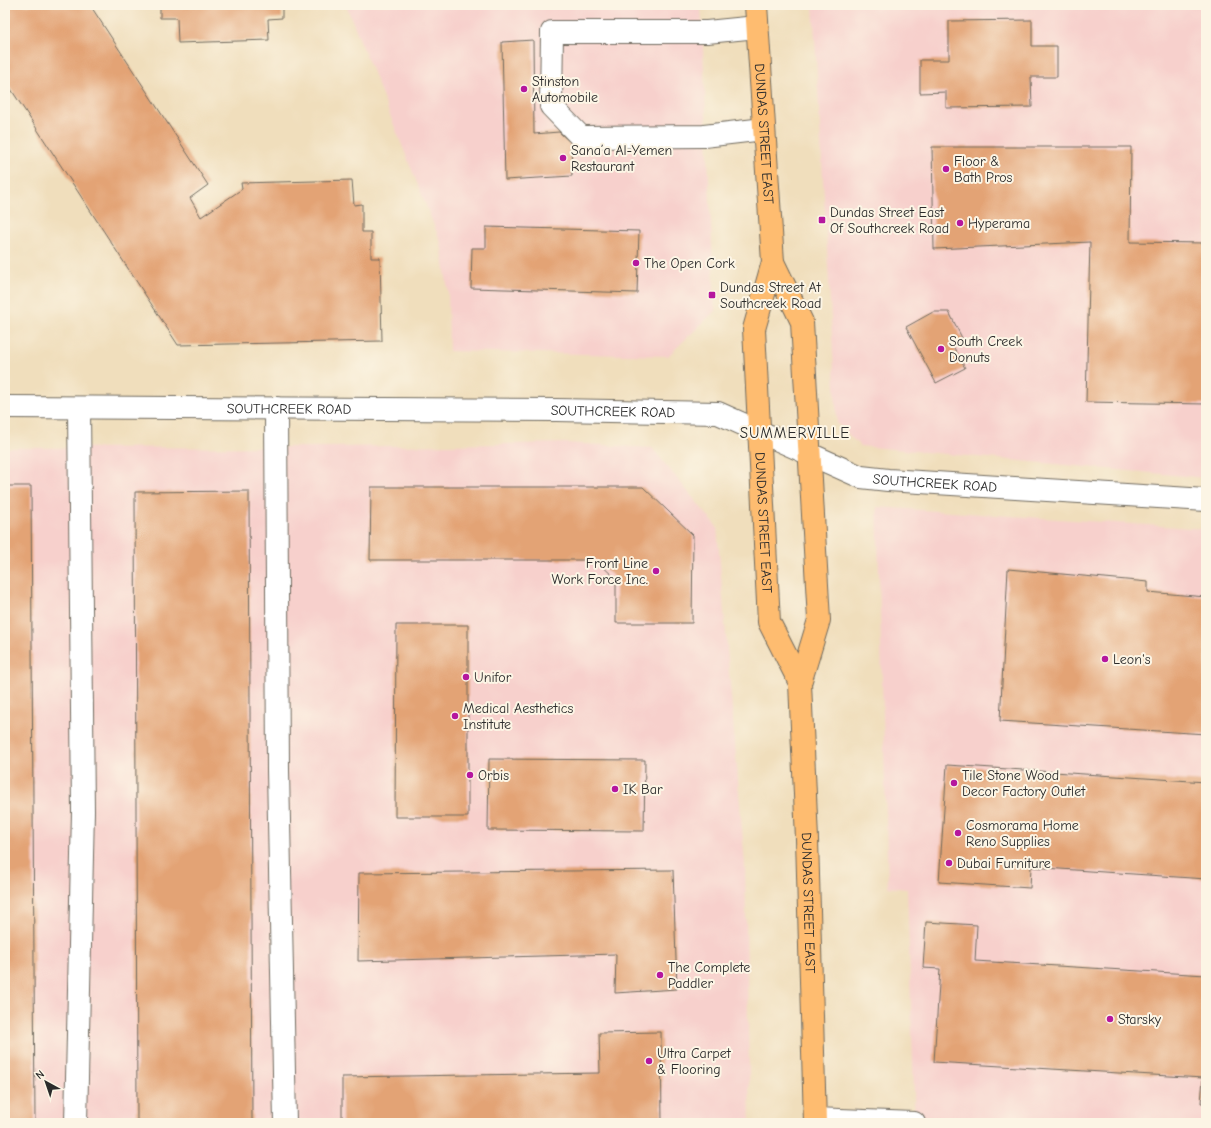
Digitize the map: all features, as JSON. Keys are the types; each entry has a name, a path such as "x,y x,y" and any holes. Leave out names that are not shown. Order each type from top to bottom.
{"main road":[{"name":"DUNDAS STREET EAST","path":"756,5 773,262 754,329 769,622 800,683"},
{"name":"DUNDAS STREET EAST","path":"773,262 802,322 819,620 800,683 807,839 815,1121"}],"street":[{"path":"757,27 707,32 552,32 551,106 581,136 704,136 764,129"},
{"name":"SOUTHCREEK ROAD","path":"5,407 556,410 718,413 861,477 1206,500"},
{"path":"76,1123 83,811 79,408"},
{"path":"276,408 278,770 285,1123"},
{"path":"815,1121 914,1123"}],"shaded area":[{"path":"346,5 701,5 715,311 668,356 449,351 448,291 441,243"},
{"path":"813,5 1206,5 1206,478 860,446 837,423"},
{"path":"566,443 652,448 717,527 745,865 750,1123 5,1123 5,448 331,447"},
{"path":"877,507 1206,529 1206,1123 915,1123 907,889 888,887"}],"building":[{"path":"5,5 90,5 208,185 190,198 201,217 242,189 241,183 352,180 354,205 362,204 362,232 371,232 371,258 380,258 382,341 178,345 5,80"},
{"path":"160,5 282,5 282,18 268,19 269,40 178,43 177,18 160,18"},
{"path":"1032,20 1032,46 1057,46 1057,77 1031,77 1032,107 946,108 946,92 920,93 920,60 949,60 949,21"},
{"path":"533,40 534,134 559,132 571,143 572,176 505,180 502,42"},
{"path":"932,147 1131,147 1130,242 1206,243 1206,404 1086,402 1090,242 934,249"},
{"path":"486,227 639,231 637,293 471,288 472,248 486,248"},
{"path":"933,312 949,312 963,340 953,346 965,368 936,383 906,327"},
{"path":"5,486 31,486 35,1123 5,1123"},
{"path":"371,487 643,487 693,535 692,623 616,623 616,579 596,560 370,560"},
{"path":"249,491 252,1123 137,1123 135,492"},
{"name":"Leon's","path":"1008,569 1148,582 1148,592 1206,597 1206,734 1000,721"},
{"path":"396,625 468,625 468,817 395,817"},
{"path":"489,759 645,760 644,831 488,830"},
{"path":"947,765 1206,782 1206,879 1031,867 1030,888 939,882"},
{"path":"673,870 677,989 615,993 616,954 358,961 359,873"},
{"path":"926,922 977,925 975,961 1206,975 1206,1103 1201,1103 1203,1078 934,1062 940,969 923,968"},
{"path":"661,1032 662,1123 342,1123 342,1077 600,1073 599,1033"}],"place":[{"name":"Stinston Automobile","path":"524,89"},
{"name":"Sana’a Al-Yemen Restaurant","path":"563,158"},
{"name":"Floor & Bath Pros","path":"946,169"},
{"name":"Dundas Street East Of Southcreek Road","path":"822,220"},
{"name":"Hyperama","path":"960,223"},
{"name":"The Open Cork","path":"636,263"},
{"name":"Dundas Street At Southcreek Road","path":"712,295"},
{"name":"South Creek Donuts","path":"941,349"},
{"name":"Front Line Work Force Inc.","path":"656,571"},
{"name":"Leon's","path":"1105,659"},
{"name":"Unifor","path":"466,677"},
{"name":"Medical Aesthetics Institute","path":"455,716"},
{"name":"Orbis","path":"470,775"},
{"name":"Tile Stone Wood Decor Factory Outlet","path":"954,783"},
{"name":"IK Bar","path":"615,789"},
{"name":"Cosmorama Home Reno Supplies","path":"958,833"},
{"name":"Dubai Furniture","path":"949,863"},
{"name":"The Complete Paddler","path":"660,975"},
{"name":"Starsky","path":"1110,1019"},
{"name":"Ultra Carpet & Flooring","path":"649,1061"}],"district":[{"name":"SUMMERVILLE","path":"795,433"}]}
